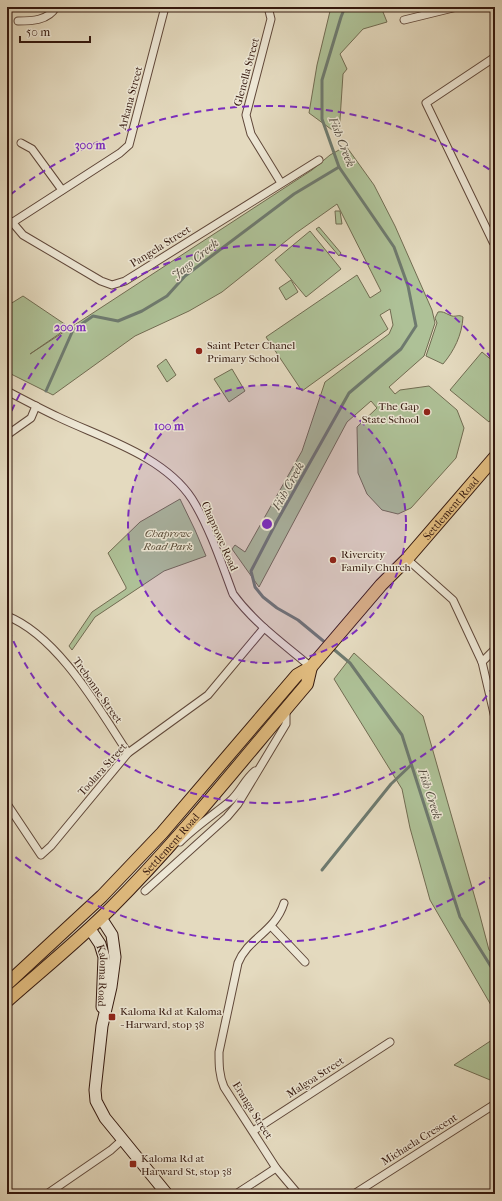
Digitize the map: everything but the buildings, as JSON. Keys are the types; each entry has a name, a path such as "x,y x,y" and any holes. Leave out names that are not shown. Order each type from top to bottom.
{"main road":[{"name":"Settlement Road","path":"7,984 85,913 162,833 298,675 310,668 381,585 407,559 495,457"},
{"name":"Settlement Road","path":"7,1001 102,918 148,870 307,684 310,668"},
{"path":"220,766 244,748 275,711 281,708 286,708"},
{"path":"90,929 85,913 95,913 102,918"}],"street":[{"path":"18,21 38,20 54,11 56,7"},
{"name":"Arkana Street","path":"10,224 120,153 129,145 165,7"},
{"name":"Glenella Street","path":"268,7 271,19 246,114 251,134 281,183"},
{"path":"404,20 457,7"},
{"path":"493,242 426,103 495,58"},
{"path":"21,143 32,149 62,190"},
{"name":"Pangela Street","path":"10,224 23,235 100,281 112,285 125,281 319,160"},
{"name":"Chaprowe Road","path":"7,391 141,455 160,467 173,478 192,498 203,518 233,594 247,612 310,668"},
{"path":"7,435 31,418 36,406"},
{"path":"407,559 453,600 482,662 495,718"},
{"name":"Trebonne Street","path":"7,616 33,631 62,658 74,673 128,753"},
{"name":"Toolara Street","path":"7,804 41,855 51,846 128,753 208,695 264,628"},
{"path":"482,662 495,649"},
{"path":"145,891 227,818 238,804 286,724 286,708"},
{"path":"148,870 168,854 187,835 230,802 237,794 247,777 259,767"},
{"name":"Eranga Street","path":"284,903 281,913 271,926 241,955 238,963 219,1052 220,1076 224,1087 276,1168 298,1194"},
{"name":"Kaloma Road","path":"102,918 112,935 115,955 111,986 102,1026 94,1090 96,1101 105,1118 167,1194"},
{"path":"271,926 305,962"},
{"name":"Kaloma Road","path":"90,929 100,944 104,957 102,1026"},
{"name":"Malgoa Street","path":"253,1131 390,1042"},
{"name":"Michaela Crescent","path":"354,1194 495,1104"},
{"path":"47,1194 111,1150 122,1140"},
{"path":"236,1194 276,1168"}],"green space":[{"path":"331,7 381,7 387,22 363,29 340,54 347,69 343,74 339,135 309,113 317,65"},
{"path":"346,146 374,185 395,226 432,310 435,323 424,356 389,387 395,394 400,390 429,386 457,410 464,428 456,458 411,508 398,514 382,510 367,494 358,473 357,427 377,408 371,401 347,422 259,587 232,549 235,545 245,552 302,451 325,382 389,334 393,325 390,309 380,315 388,329 302,391 266,337 357,275 370,298 381,291 337,204 296,233 222,292 189,311 135,336 53,395 7,372 7,306 23,296 69,327 30,354 312,170 330,155"},
{"path":"335,211 340,211 342,224 336,224"},
{"path":"319,227 341,253 339,256 316,229"},
{"path":"310,231 341,269 306,297 275,260"},
{"path":"291,280 298,292 286,300 279,288"},
{"path":"438,312 463,317 457,342 451,354 443,364 426,356 437,323 435,318"},
{"path":"482,352 495,363 495,414 489,422 450,390"},
{"path":"166,359 176,375 167,382 157,366"},
{"path":"232,369 245,391 229,402 214,379"},
{"name":"Chaprowe Road Park","path":"180,499 206,556 164,571 95,617 72,650 69,646 92,612 126,589 108,553 140,522"},
{"path":"354,653 423,716 489,950 495,954 495,1012 430,900 410,828 402,789 334,679"},
{"path":"495,1038 495,1082 454,1065"}],"waterway":[{"name":"Fish Creek","path":"327,644 298,620 277,608 263,597 255,587 251,571 277,521 349,393 401,349 416,326 408,286 394,247 339,167 322,119 322,80 345,7"},
{"name":"Jago Creek","path":"46,391 73,330 93,316 118,321 142,311 167,296 185,276 294,194 339,167"},
{"name":"Fish Creek","path":"331,647 350,663 402,735 460,917 495,973"},
{"path":"322,870 391,784 411,765"}],"place":[{"name":"Saint Peter Chanel Primary School","path":"199,351"},
{"name":"The Gap State School","path":"427,412"},
{"name":"Rivercity Family Church","path":"333,560"},
{"name":"Kaloma Rd at Kaloma - Harward, stop 38","path":"112,1017"},
{"name":"Kaloma Rd at Harward St, stop 38","path":"133,1164"}]}
